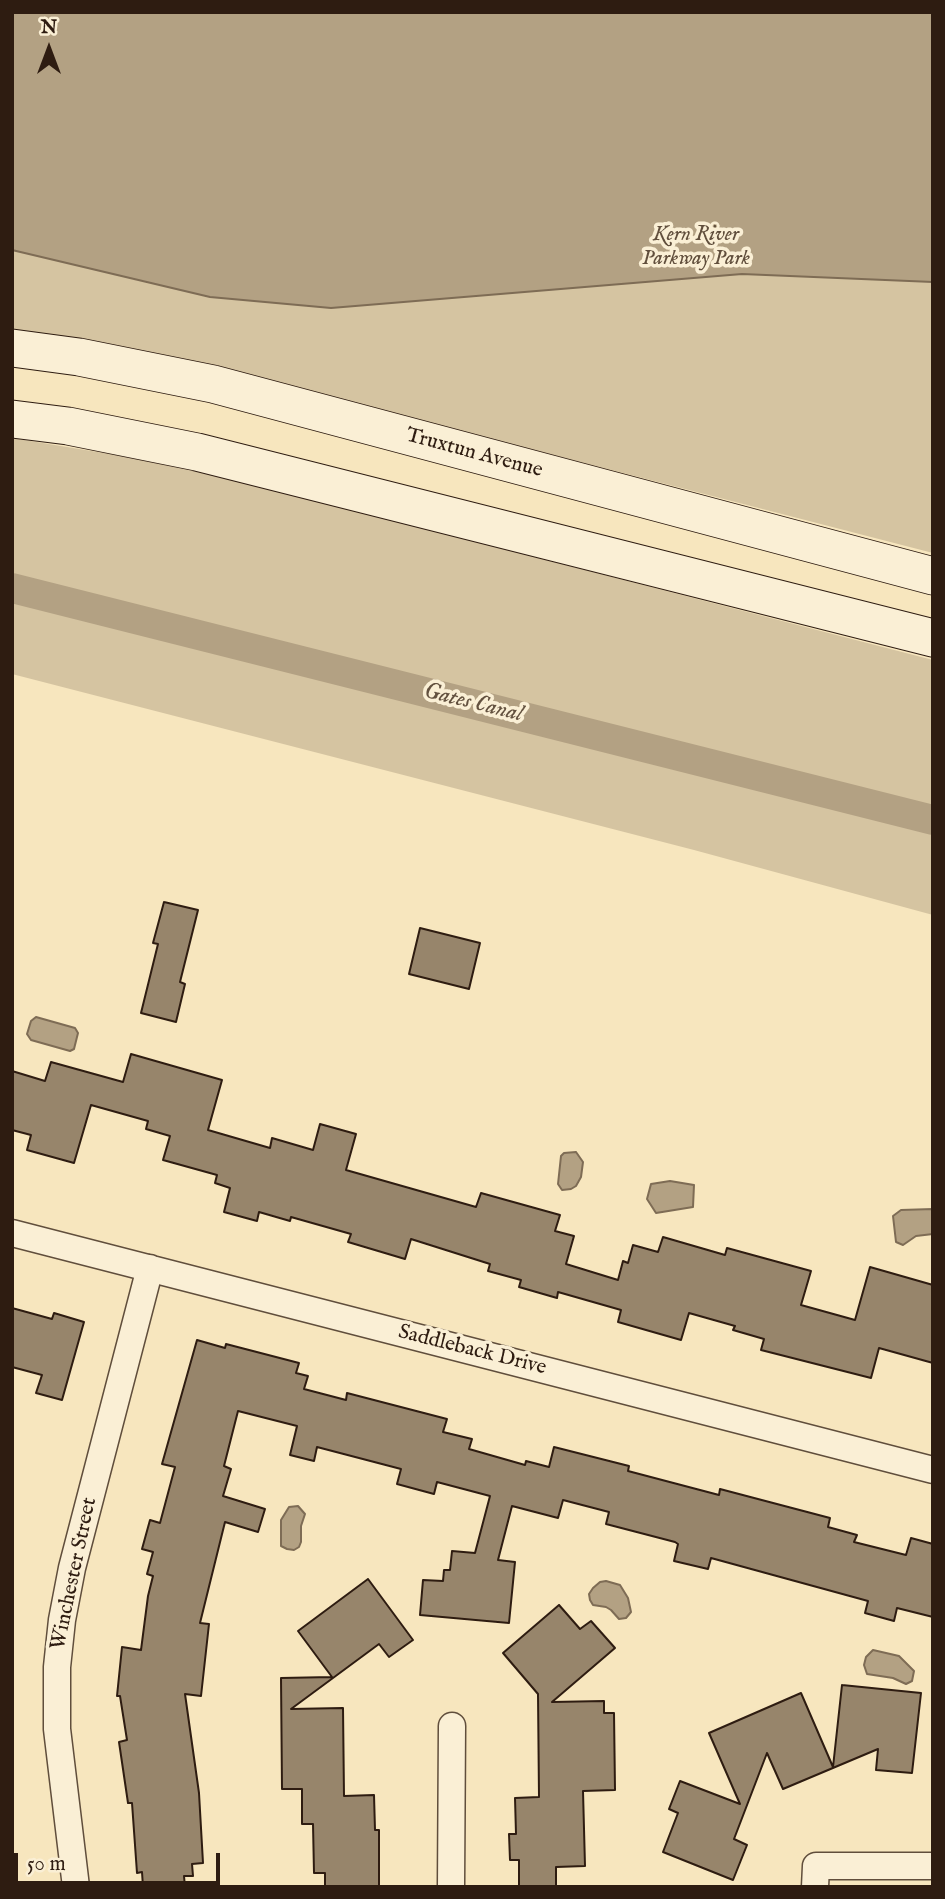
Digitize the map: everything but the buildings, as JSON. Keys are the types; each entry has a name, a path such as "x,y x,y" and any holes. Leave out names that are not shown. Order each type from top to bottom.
{"main road":[{"name":"Truxtun Avenue","path":"12,348 79,357 213,384 933,576"},
{"path":"12,419 68,426 197,452 933,638"}],"street":[{"name":"Saddleback Drive","path":"12,1233 933,1470"},
{"name":"Winchester Street","path":"76,1887 57,1729 57,1667 62,1620 72,1568 150,1268"},
{"path":"451,1887 452,1726"},
{"path":"816,1887 816,1866 933,1866"}],"green space":[{"name":"Kern River Parkway Park","path":"12,12 933,12 933,553 228,371 12,329"},
{"path":"12,438 122,456 253,484 933,660 933,915 694,850 12,674"}],"shaded area":[{"name":"Kern River Parkway Park","path":"12,12 933,12 933,282 742,274 331,308 210,297 12,250"},
{"path":"36,1017 75,1028 78,1033 74,1049 70,1051 31,1040 27,1034 31,1021"},
{"path":"576,1152 583,1162 581,1177 576,1186 562,1190 558,1184 561,1156 564,1153"},
{"path":"670,1181 694,1185 693,1207 656,1213 647,1199 651,1184"},
{"path":"933,1209 933,1234 916,1236 903,1245 896,1242 893,1216 901,1210"},
{"path":"298,1506 305,1514 301,1526 301,1542 294,1550 287,1549 281,1546 281,1520 289,1507"},
{"path":"606,1581 620,1585 628,1598 631,1612 626,1618 619,1619 611,1610 593,1605 590,1600 589,1594 593,1588"},
{"path":"873,1650 899,1656 914,1671 912,1681 906,1684 893,1678 867,1674 864,1665 866,1657"}],"waterway":[{"name":"Gates Canal","path":"12,588 933,820"}]}
